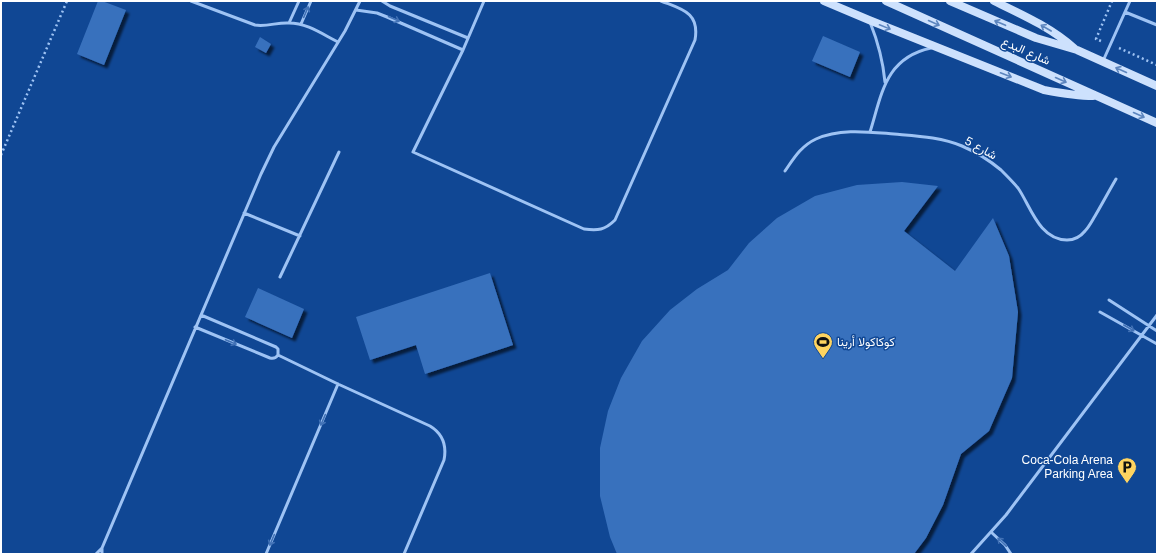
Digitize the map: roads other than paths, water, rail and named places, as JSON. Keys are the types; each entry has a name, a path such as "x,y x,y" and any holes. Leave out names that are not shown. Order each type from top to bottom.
{"main road":[{"path":"824,1 1044,90 1067,94 1096,96"},
{"name":"شارع البدع","path":"886,1 1157,123"},
{"name":"شارع البدع","path":"950,1 1036,38 1077,50 1157,86"},
{"path":"994,1 1052,31 1065,39 1077,50"}],"lane":[{"path":"191,1 256,25 263,26 289,23 301,24 338,42"},
{"path":"289,23 299,1"},
{"path":"301,24 311,1"},
{"path":"96,554 102,548 260,174 274,147 338,42 360,1"},
{"path":"382,1 390,6 468,38"},
{"path":"484,1 468,38 413,152 584,229 593,230 609,226 615,220 695,40 697,31 691,15 684,10 661,1"},
{"path":"1103,61 1130,1"},
{"path":"356,10 388,16 462,50"},
{"path":"1125,12 1157,25"},
{"path":"869,20 880,51 885,82"},
{"path":"870,132 885,82 894,68 911,55 922,50 935,47"},
{"name":"شارع 5","path":"785,170 802,147 827,135 838,133 870,132 939,139 962,146 982,156 1001,170 1018,188 1034,218 1045,231 1056,238 1067,240 1078,238 1086,231 1116,179"},
{"path":"280,277 340,152"},
{"path":"244,213 300,236"},
{"path":"1109,300 1157,331"},
{"path":"1100,312 1157,344"},
{"path":"201,315 276,347 278,349 278,355"},
{"path":"971,554 1006,515 1157,315"},
{"path":"195,327 270,358 276,358 278,355"},
{"path":"278,355 430,426 442,437 446,452 444,460 404,554"},
{"path":"266,554 338,384"},
{"path":"991,532 1005,545 1010,554"},
{"path":"102,548 102,554"}],"place":[{"name":"كوكاكولا أرينا","path":"823,359"},
{"name":"Coca-Cola Arena Parking Area","path":"1127,484"}]}
